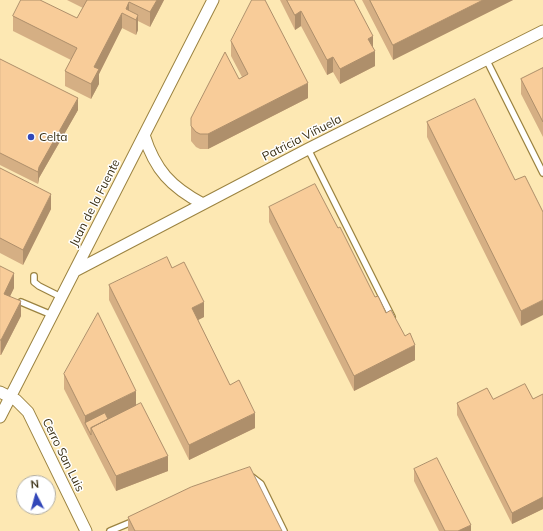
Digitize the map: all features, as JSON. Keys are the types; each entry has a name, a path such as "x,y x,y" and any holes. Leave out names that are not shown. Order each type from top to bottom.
{"street":[{"name":"Juan de la Fuente","path":"0,417 5,394 52,315 213,0"},
{"name":"Patricia Viñuela","path":"75,271 308,149 543,31"},
{"path":"144,135 151,155 167,179 184,193 203,204"},
{"name":"Cerro San Luis","path":"5,394 16,400 28,412 85,529"}],"lane":[{"path":"486,59 543,173"},
{"path":"308,149 393,320"},
{"path":"34,276 34,282 39,286 61,297"},
{"path":"21,302 52,315"},
{"path":"244,478 252,477 261,484 284,531"},
{"path":"110,531 138,519"}],"building":[{"path":"21,0 40,0 77,18 87,0 157,0 150,12 129,2 126,9 138,15 136,20 122,13 94,67 99,69 91,84 65,71 77,48 13,16"},
{"path":"252,0 265,0 308,83 208,134 200,134 191,126 191,118 225,52 239,79 248,74 231,41"},
{"path":"287,0 354,0 373,36 368,39 375,51 340,69 333,57 327,60 301,11 295,15"},
{"path":"370,0 483,0 393,45"},
{"name":"Celta","path":"0,59 78,98 39,167 38,172 0,153"},
{"path":"543,68 543,122 521,79"},
{"path":"475,99 515,180 525,176 543,212 543,300 521,311 427,122"},
{"path":"0,168 51,194 23,250 0,238"},
{"path":"315,184 338,228 340,227 375,297 378,296 386,313 391,310 405,336 410,333 415,345 354,376 269,207"},
{"path":"167,257 172,268 184,262 204,302 192,308 230,385 239,380 255,413 189,445 109,285"},
{"path":"0,266 14,273 4,294 21,301 1,340 0,340"},
{"path":"98,313 136,391 85,416 64,374"},
{"path":"525,384 533,399 543,394 543,497 512,513 457,403 487,388 493,399"},
{"path":"141,403 168,456 116,476 91,428"},
{"path":"105,413 108,419 91,428 91,435 85,423"},
{"path":"437,458 471,525 458,531 445,531 414,469"},
{"path":"250,467 282,531 135,531 128,517 191,487"}],"place":[{"name":"Celta","path":"31,137"}]}
